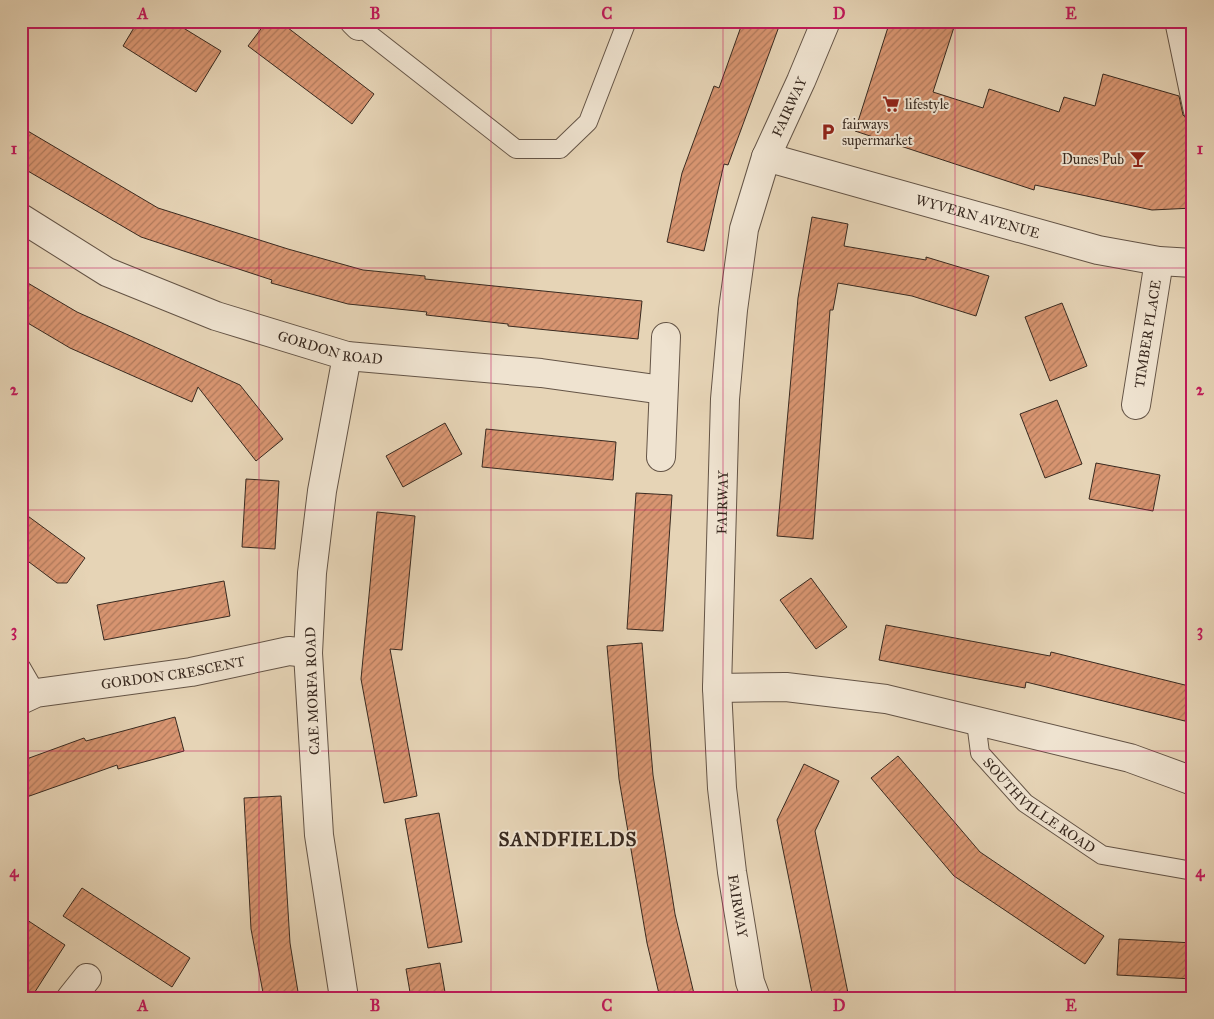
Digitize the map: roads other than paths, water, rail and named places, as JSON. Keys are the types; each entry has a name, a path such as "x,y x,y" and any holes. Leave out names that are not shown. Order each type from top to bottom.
{"street":[{"name":"FAIRWAY","path":"756,998 750,982 732,872 722,788 717,688 726,399 733,310 744,229 766,157 826,21"},
{"name":"WYVERN AVENUE","path":"766,157 1098,250 1159,261 1193,263"},
{"name":"GORDON ROAD","path":"21,218 107,272 216,316 347,356 541,373 663,390"},
{"name":"TIMBER PLACE","path":"1136,405 1159,261"},
{"path":"662,457 666,337"},
{"name":"CAE MORFA ROAD","path":"344,998 319,835 308,653 312,573 322,491 347,356"},
{"name":"GORDON CRESCENT","path":"29,696 191,672 289,651 308,653"},
{"path":"717,688 786,686 886,699 1130,758 1193,781"}],"lane":[{"path":"356,23 516,149 560,149 588,122 627,21"},
{"path":"1174,21 1193,112"},
{"name":"GORDON CRESCENT","path":"21,667 29,696"},
{"name":"SOUTHVILLE ROAD","path":"976,722 980,753 1025,803 1102,855 1193,871"}],"place":[{"name":"lifestyle","path":"891,104"},
{"name":"fairways supermarket","path":"828,132"},
{"name":"Dunes Pub","path":"1138,159"}],"district":[{"name":"SANDFIELDS","path":"568,839"}]}
